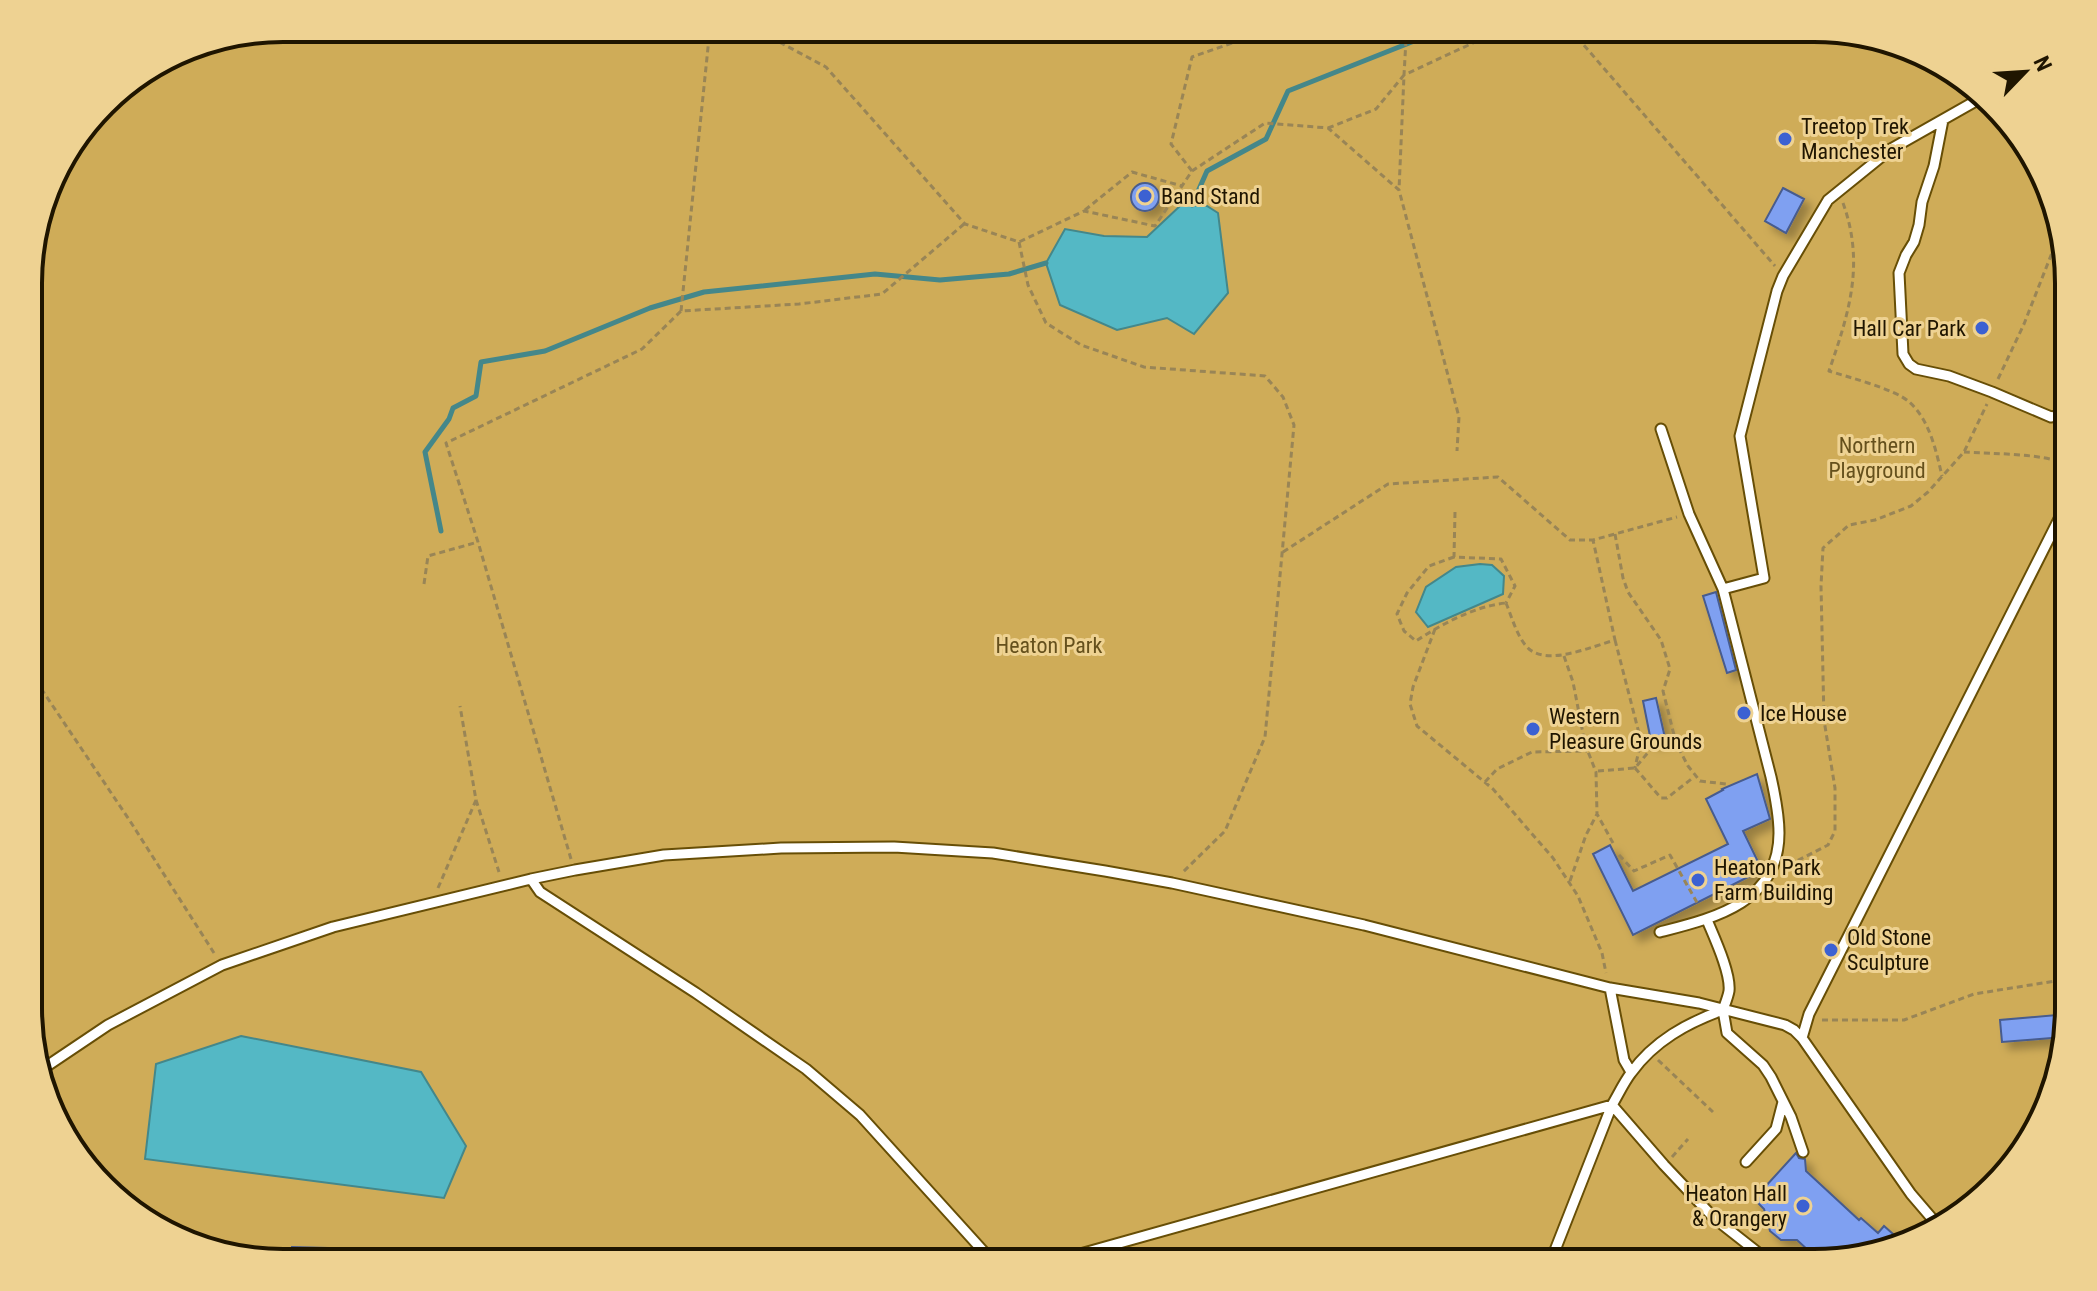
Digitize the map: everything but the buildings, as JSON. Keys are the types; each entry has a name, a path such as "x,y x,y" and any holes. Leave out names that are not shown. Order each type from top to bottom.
{"lane":[{"path":"1723,589 1764,578 1740,436 1783,276 1828,200 1891,149 1973,102"},
{"path":"1943,120 1919,225 1899,273 1903,354 1916,369 1949,376 2045,415 2054,416"},
{"path":"1660,932 1707,920 1746,901 1769,875 1777,854 1779,835 1777,805 1723,589 1689,514 1661,429"},
{"path":"1802,1038 1809,1014 2054,529"},
{"path":"49,1064 108,1025 222,965 333,927 531,879 664,855 781,848 894,847 993,853 1172,883 1378,928 1610,988 1699,1003 1785,1025 1802,1038 1911,1194 1932,1218"},
{"path":"531,879 540,892 806,1069 860,1115 981,1249"},
{"path":"1707,920 1728,980 1729,991 1723,1010 1727,1033 1763,1065 1771,1077 1803,1152"},
{"path":"1610,988 1624,1060 1631,1072"},
{"path":"1556,1248 1612,1105 1631,1072 1672,1032 1723,1010"},
{"path":"1746,1162 1776,1129 1783,1100"},
{"path":"1612,1105 1714,1218 1752,1248"},
{"path":"1100,1248 1612,1105"}],"path":[{"path":"575,870 446,443 642,349 681,311 709,42"},
{"path":"779,42 826,67 965,224 1019,242 1084,211 1132,172 1182,186"},
{"path":"1192,171 1171,144 1192,57 1235,42"},
{"path":"1406,42 1399,190 1459,417 1457,451"},
{"path":"1084,211 1155,226 1192,171 1265,123 1328,128 1376,109 1404,75 1475,42"},
{"path":"1581,42 1783,276"},
{"path":"1328,128 1399,190"},
{"path":"1836,194 1844,205 1852,239 1853,282 1848,316 1829,371 1874,385 1907,400 1921,418 1935,447 1942,477"},
{"path":"681,311 799,304 882,294 965,224"},
{"path":"1019,242 1028,285 1046,323 1081,345 1144,367 1265,376 1283,397 1294,425 1265,737 1225,831 1172,883"},
{"path":"1769,875 1828,845 1835,831 1835,788 1824,720 1823,548 1849,525 1875,520 1911,506 1964,452 2024,324 2052,253"},
{"path":"1964,452 2054,460"},
{"path":"1283,552 1388,484 1498,477 1570,540 1593,540 1689,514"},
{"path":"1454,557 1455,512"},
{"path":"1615,534 1628,592 1661,640 1670,669 1663,691 1676,743 1700,781 1726,784"},
{"path":"1593,540 1641,741 1635,768"},
{"path":"424,584 428,556 478,542"},
{"path":"1454,557 1501,559 1515,586 1506,603 1492,604 1435,629 1416,641 1404,631 1397,614 1407,593 1429,566 1454,557"},
{"path":"1506,603 1530,649 1542,654 1564,656 1615,640"},
{"path":"1435,629 1413,687 1410,704 1417,726 1485,782 1553,858 1578,896 1602,953 1610,988"},
{"path":"1564,656 1573,682 1585,744 1596,772 1597,814 1613,843"},
{"path":"42,690 222,965"},
{"path":"460,706 476,800 503,886"},
{"path":"1596,772 1635,768 1651,749 1676,743"},
{"path":"1485,782 1497,769 1532,752 1588,750"},
{"path":"1635,768 1661,798 1667,798 1696,776"},
{"path":"432,902 476,800"},
{"path":"1569,882 1597,814"},
{"path":"1619,855 1634,871 1670,855 1707,920"},
{"path":"1809,1014 1825,1022 1904,1020 1974,994 2054,981"},
{"path":"1660,1062 1713,1112"},
{"path":"1680,1148 1688,1139"}],"green space":[{"name":"Heaton Park","path":"283,42 1814,42 1845,44 1891,55 1948,83 1995,124 2023,163 2047,221 2054,268 2054,1023 2042,1085 2014,1142 1984,1178 1961,1199 1934,1217 1891,1236 1829,1248 283,1249 252,1247 206,1236 149,1208 102,1167 83,1142 55,1085 44,1039 44,252 55,206 67,177 92,136 113,113 149,83 177,67 236,47"}],"water":[{"path":"1181,205 1207,206 1218,213 1228,293 1194,334 1167,318 1117,330 1060,305 1046,263 1065,229 1104,236 1147,237"},
{"path":"1492,565 1504,576 1503,594 1428,627 1416,612 1426,587 1456,567"},
{"path":"241,1036 421,1072 466,1146 444,1198 145,1159 156,1064"}],"waterway":[{"path":"1192,205 1207,171 1266,139 1288,91 1412,42"},
{"path":"441,531 425,452 449,419 453,408 476,396 481,362 545,351 650,308 704,292 875,274 940,280 1009,274 1046,263"}],"place":[{"name":"Treetop Trek Manchester","path":"1785,139"},
{"name":"Band Stand","path":"1145,196"},
{"name":"Hall Car Park","path":"1982,328"},
{"name":"Ice House","path":"1744,713"},
{"name":"Western Pleasure Grounds","path":"1533,729"},
{"name":"Heaton Park Farm Building","path":"1698,880"},
{"name":"Old Stone Sculpture","path":"1831,950"},
{"name":"Heaton Hall & Orangery","path":"1803,1206"}],"park label":[{"name":"Northern Playground","path":"1877,458"}]}
